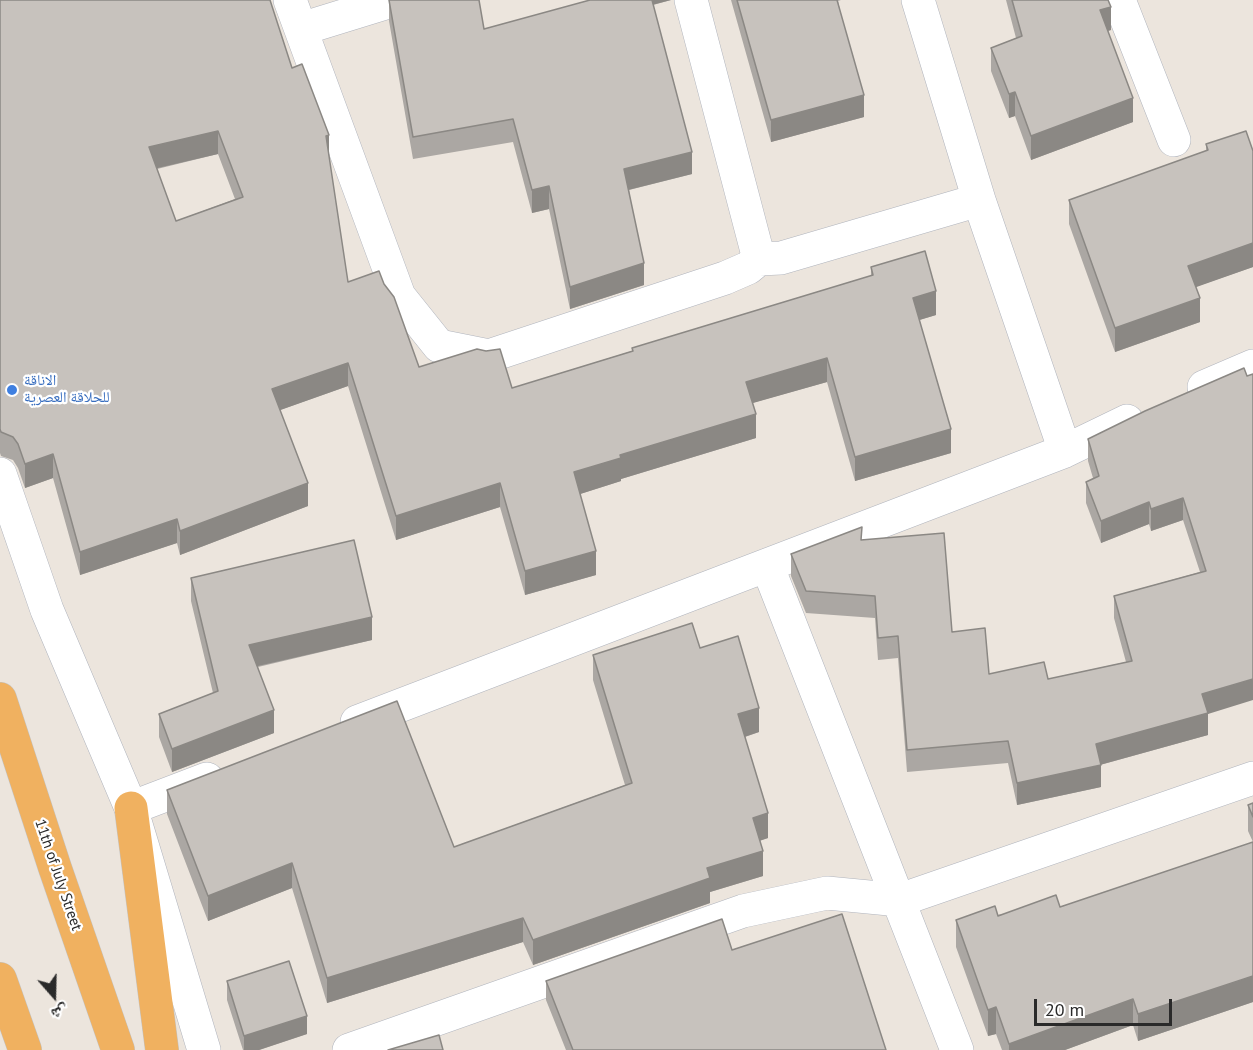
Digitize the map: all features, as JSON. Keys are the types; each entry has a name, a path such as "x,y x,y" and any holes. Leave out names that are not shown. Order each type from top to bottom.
{"highway":[{"name":"11th of July Street","path":"0,699 54,868 118,1050"},
{"path":"131,808 162,1050"},
{"path":"0,979 24,1050"}],"street":[{"path":"395,0 295,15 399,296 439,346 489,356 725,278 748,268 759,259 780,258 979,200"},
{"path":"691,0 759,259"},
{"path":"918,0 979,200 1065,450"},
{"path":"1119,0 1174,140"},
{"path":"332,731 1065,450 1253,366"},
{"path":"0,474 47,610 131,808 204,1050"},
{"path":"767,565 957,1050"},
{"path":"131,808 231,770"},
{"path":"349,1050 743,912 827,893 900,900 1253,778"}],"building":[{"path":"0,0 270,0 292,68 302,64 329,135 326,136 348,282 379,271 384,284 394,297 419,367 477,349 486,351 500,349 512,388 633,351 632,348 873,275 871,267 925,251 936,291 913,298 951,429 855,457 827,358 746,382 756,414 620,455 621,458 574,472 596,551 525,571 500,483 396,516 348,363 272,389 308,483 180,531 177,519 80,552 53,454 25,464 13,437 1,432","holes":["218,131 243,197 176,221 149,147"]},
{"path":"389,0 479,0 484,29 590,0 652,0 692,152 624,169 644,263 570,287 549,186 532,190 513,119 413,137"},
{"path":"737,0 837,0 864,95 771,120"},
{"path":"1012,0 1108,0 1111,7 1100,10 1133,98 1031,136 1015,92 1009,94 991,48 1022,36"},
{"path":"1246,131 1253,151 1253,243 1188,266 1200,298 1115,328 1069,200 1208,150 1206,144"},
{"path":"1244,368 1247,376 1253,374 1253,679 1202,694 1208,713 1096,744 1101,765 1017,783 1008,741 907,750 898,636 878,638 875,596 806,591 791,554 862,527 861,540 944,533 952,632 985,628 989,674 1044,662 1048,679 1132,661 1114,596 1206,571 1183,498 1151,509 1149,502 1101,521 1086,482 1099,476 1088,439 1145,411"},
{"path":"354,540 372,617 249,645 274,710 172,749 159,714 218,691 191,578"},
{"path":"692,623 700,648 738,636 759,708 738,714 768,813 753,818 763,851 707,868 710,878 533,940 523,918 327,978 292,863 208,896 167,790 397,701 454,847 632,783 593,655"},
{"path":"1253,803 1253,817 1248,805"},
{"path":"1253,842 1253,976 1138,1014 1133,999 1009,1044 996,1007 988,1010 956,920 995,906 998,916 1056,895 1060,907"},
{"path":"842,914 886,1050 573,1050 546,981 722,919 732,950"},
{"path":"289,961 307,1016 244,1036 227,981"},
{"path":"439,1035 443,1050 388,1050"}],"place":[{"name":"الاناقة للحلاقة العصرية","path":"12,390"}]}
